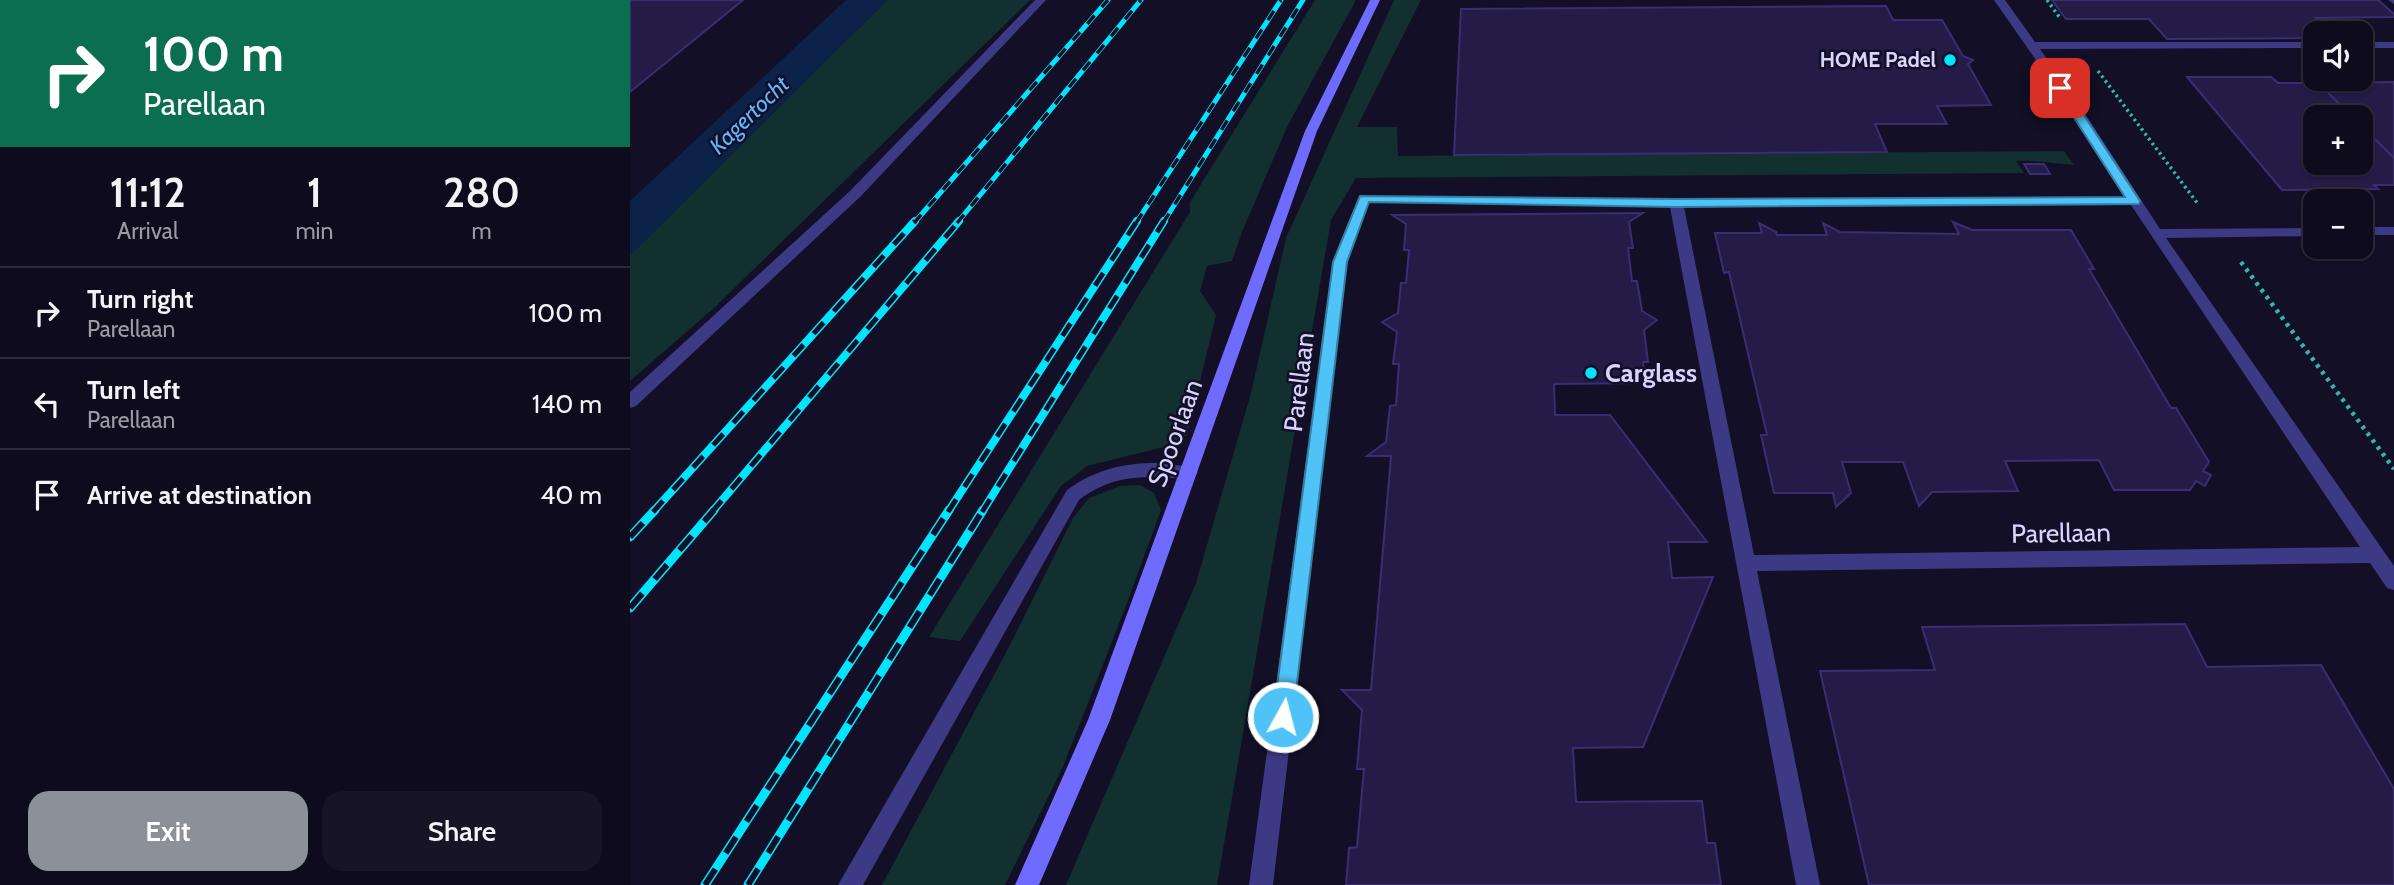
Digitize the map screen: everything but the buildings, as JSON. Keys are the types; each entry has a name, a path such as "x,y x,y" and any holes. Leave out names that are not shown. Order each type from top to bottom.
{"main road":[{"name":"Spoorlaan","path":"1027,885 1099,720 1311,131 1376,0"}],"street":[{"path":"630,402 855,194 1041,0"},
{"path":"1999,0 2076,109 2156,234 2394,582"},
{"path":"2030,46 2303,45"},
{"path":"2373,45 2394,45"},
{"name":"Parellaan","path":"1261,885 1340,262 1364,199 1676,203 2134,201"},
{"path":"1676,203 1808,885"},
{"path":"2373,231 2394,231"},
{"path":"2156,234 2303,232"},
{"path":"850,885 1073,495 1093,478 1119,471 1189,472"},
{"name":"Parellaan","path":"1747,563 2376,555"}],"green space":[{"path":"887,0 1030,0 714,308 630,381 630,255"},
{"path":"1315,0 1356,0 1287,127 1232,261 1207,266 1200,291 1216,315 1187,435 1168,446 1087,466 1061,486 960,641 929,637 1190,212 1190,202"},
{"path":"1394,0 1421,0 1357,127 1397,127 1398,156 2064,151 2074,165 2016,161 2024,173 1356,178 1331,220 1217,885 1066,885 1196,583 1251,393 1286,238"},
{"path":"1140,485 1154,493 1161,510 1062,769 1005,885 882,885 1010,645 1073,518 1089,498 1120,486"}],"water":[{"name":"Kagertocht","path":"846,0 887,0 630,255 630,201"}],"railway":[{"path":"914,223 1108,0"},
{"path":"957,223 1141,0"},
{"path":"1136,223 1281,0"},
{"path":"1163,223 1303,0"},
{"path":"653,512 915,221"},
{"path":"712,512 959,221"},
{"path":"948,512 1137,221"},
{"path":"982,512 1164,221"},
{"path":"630,537 655,510"},
{"path":"630,608 714,510"},
{"path":"705,885 949,510"},
{"path":"748,885 983,510"}],"place":[{"name":"HOME Padel","path":"1950,60"},
{"name":"Carglass","path":"1591,373"}],"route":[{"path":"1283,717 1340,262 1364,199 1676,203 2134,201 2060,88"}]}
